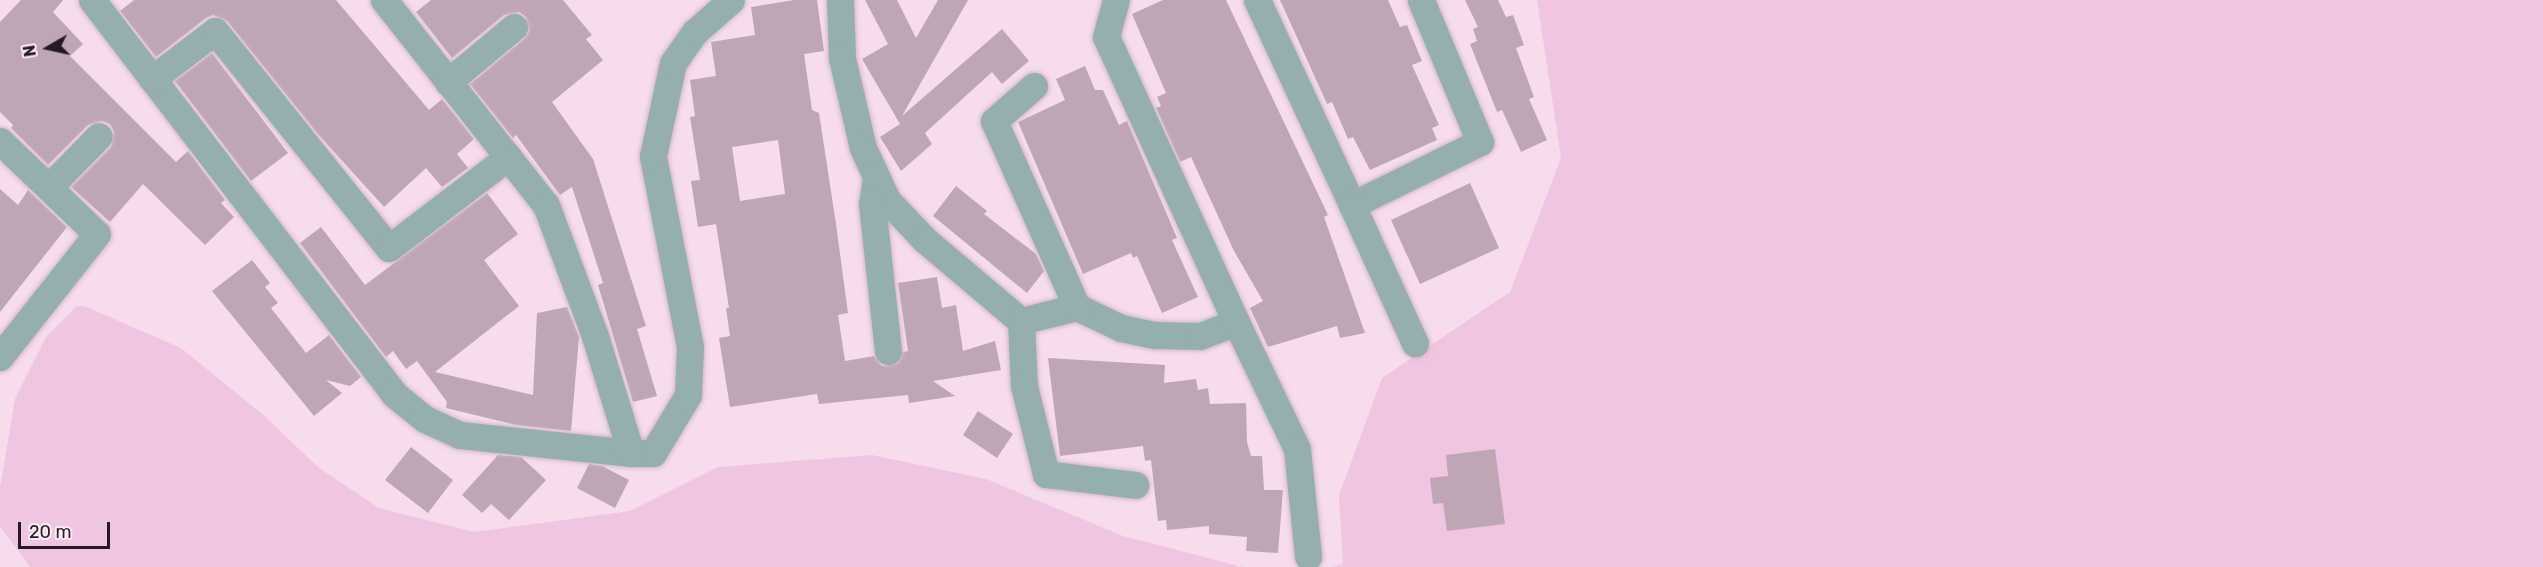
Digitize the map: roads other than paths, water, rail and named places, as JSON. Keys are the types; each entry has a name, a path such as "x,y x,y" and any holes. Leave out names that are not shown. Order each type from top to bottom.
{"street":[{"path":"92,0 394,394 425,419 460,435 631,453 653,453 688,395 690,347 653,156 673,63 695,32 731,0"},
{"path":"384,0 546,205 595,336 631,453"},
{"path":"840,0 842,58 863,148 887,200 925,240 1021,321 1024,386 1046,474 1135,485"},
{"path":"1116,0 1106,36 1236,322 1297,448 1308,556"},
{"path":"1257,0 1415,343"},
{"path":"1352,205 1480,142 1421,0"},
{"path":"448,82 514,27"},
{"path":"152,79 215,31 389,248 508,158"},
{"path":"1034,86 994,121 1077,307"},
{"path":"49,187 99,136"},
{"path":"0,141 97,234 0,357"},
{"path":"876,177 872,204 888,351"},
{"path":"1021,321 1077,307 1121,328 1155,335 1200,336 1236,322"}]}
